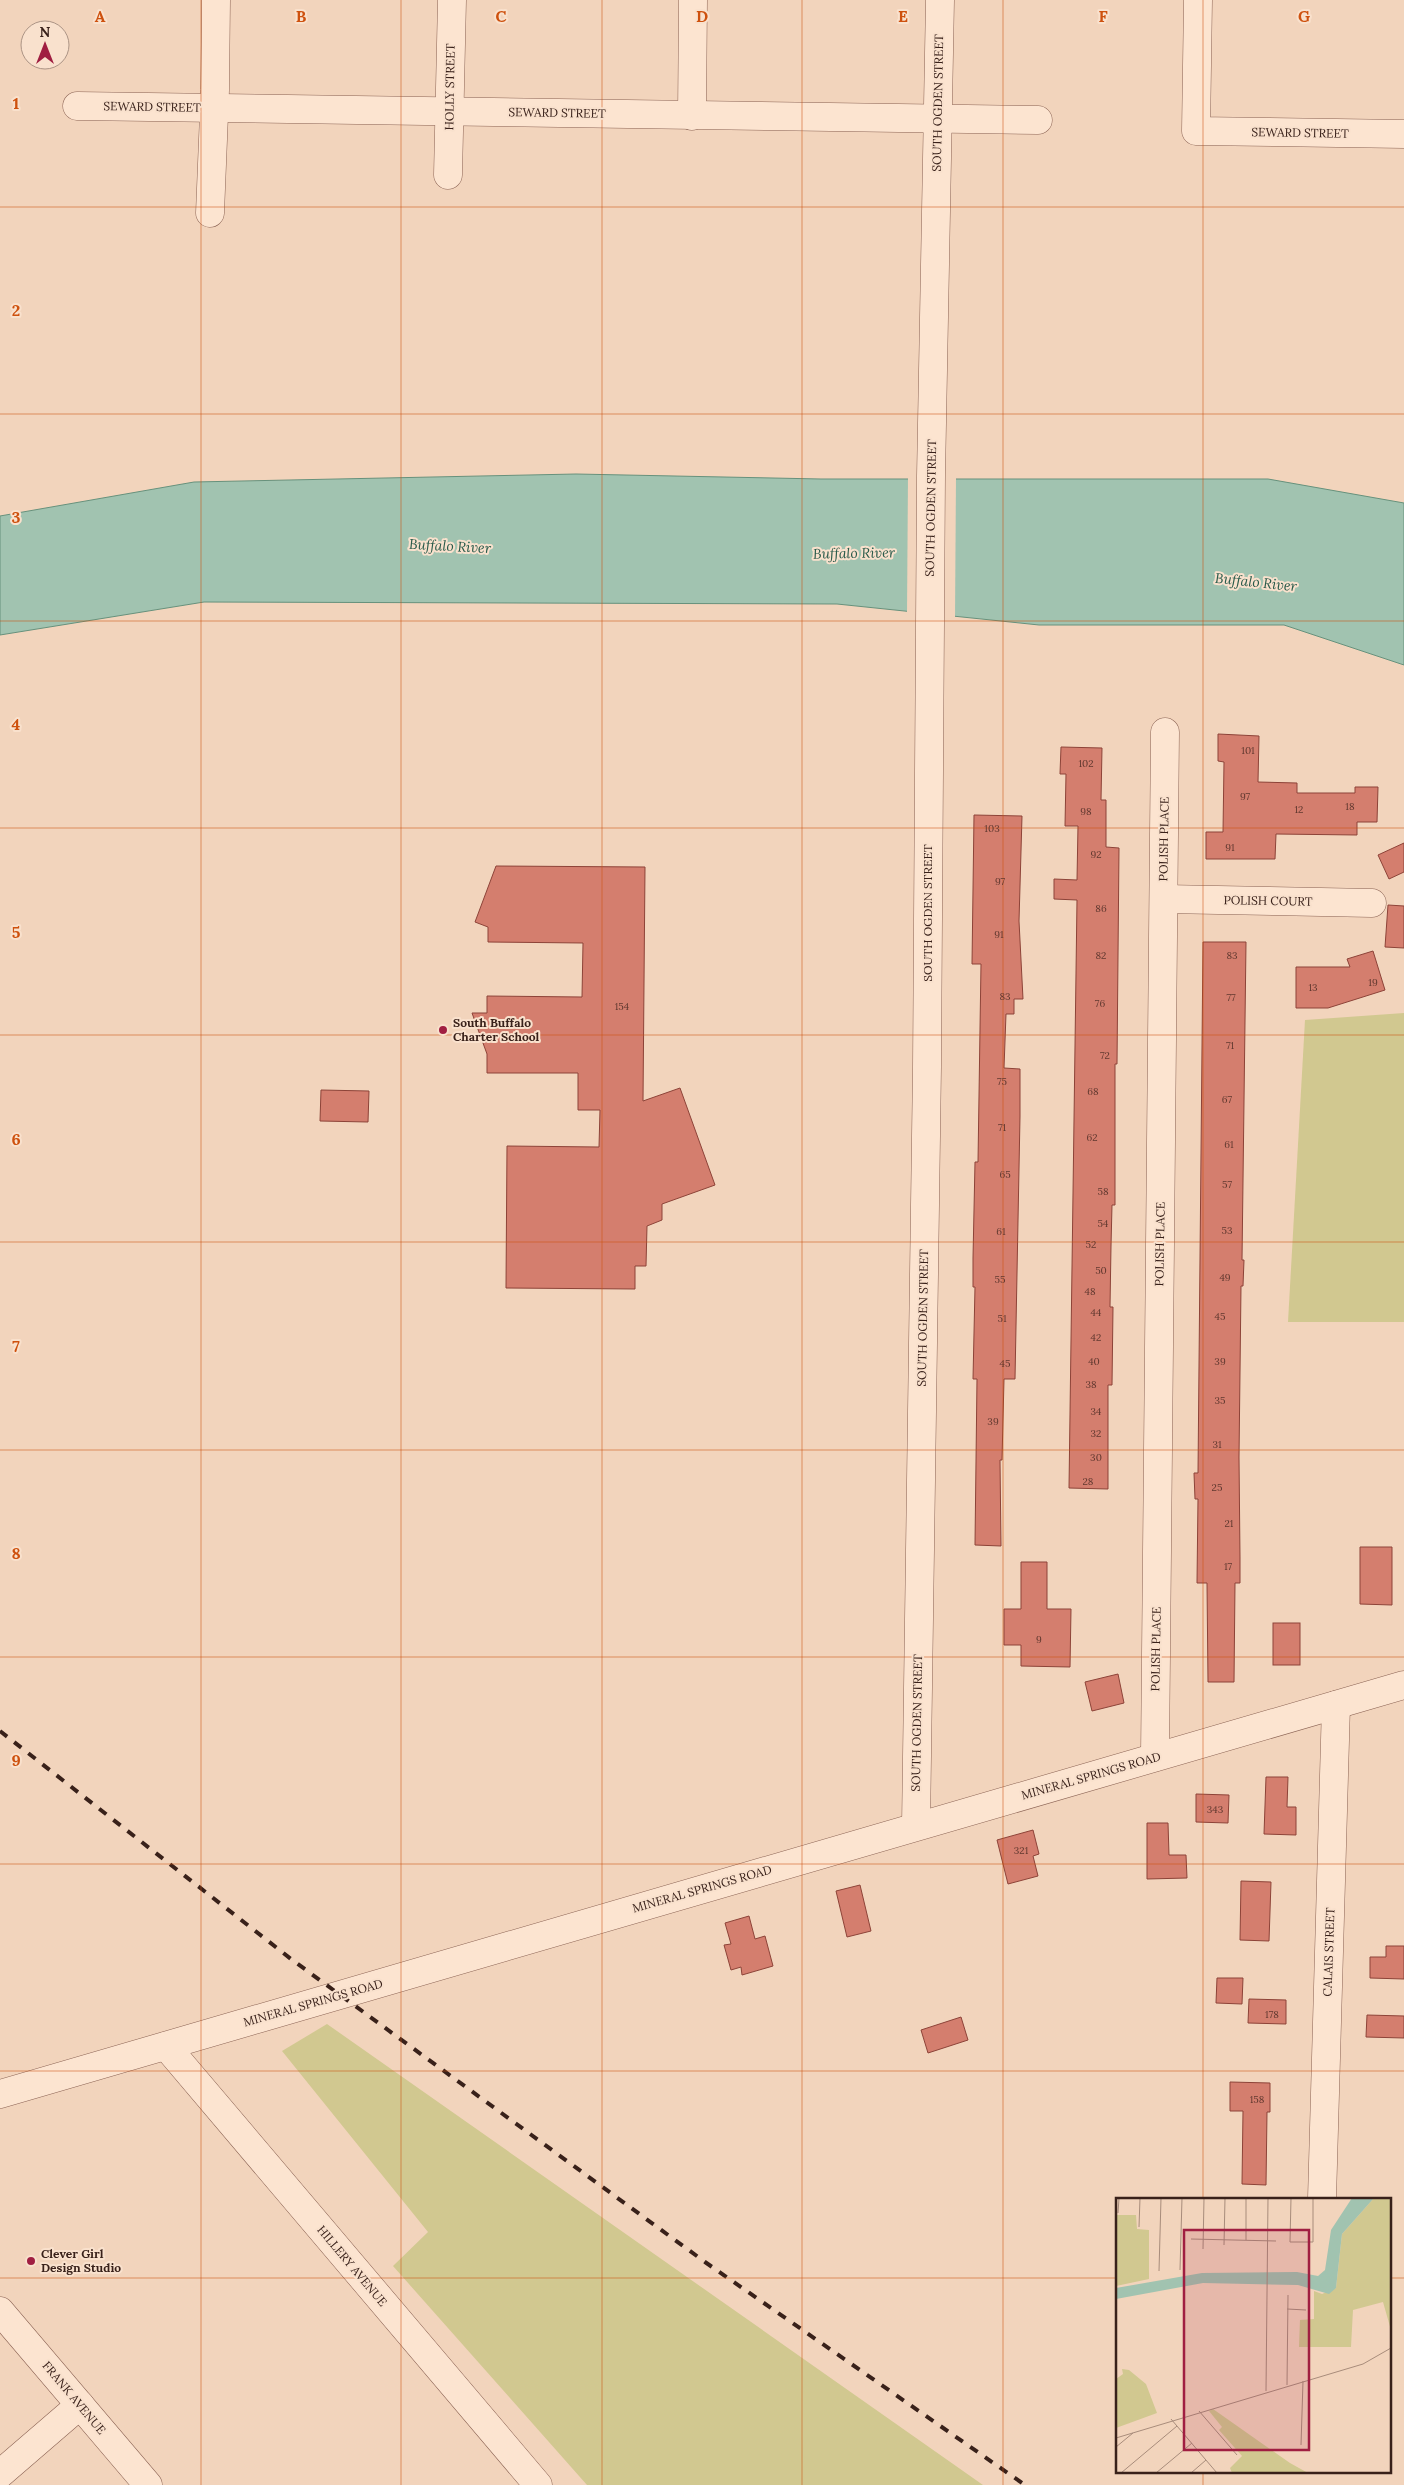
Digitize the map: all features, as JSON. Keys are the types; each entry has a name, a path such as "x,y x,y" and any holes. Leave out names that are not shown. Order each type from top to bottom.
{"street":[{"path":"210,213 216,0"},
{"name":"HOLLY STREET","path":"448,175 452,0"},
{"path":"692,116 693,0"},
{"name":"SOUTH OGDEN STREET","path":"916,1826 927,1067 931,476 940,0"},
{"name":"SEWARD STREET","path":"1198,0 1196,132 1404,134"},
{"name":"SEWARD STREET","path":"77,106 1038,120"},
{"name":"POLISH PLACE","path":"1155,1757 1165,732"},
{"name":"POLISH COURT","path":"1164,900 1372,903"},
{"name":"MINERAL SPRINGS ROAD","path":"0,2094 1404,1685"},
{"name":"CALAIS STREET","path":"1322,2198 1336,1705"},
{"name":"HILLERY AVENUE","path":"166,2046 538,2485"},
{"name":"FRANK AVENUE","path":"0,2311 148,2485"},
{"path":"0,2474 80,2405"}],"shaded area":[{"path":"1404,1013 1404,1322 1288,1322 1305,1020"},
{"path":"327,2024 983,2485 587,2485 393,2266 428,2232 282,2051"}],"water":[{"name":"Buffalo River","path":"576,474 821,479 1268,479 1404,503 1404,665 1284,625 1039,625 837,604 204,602 0,635 0,516 194,482"}],"pier":[{"path":"908,476 956,476 955,619 907,614"}],"building":[{"path":"1218,734 1259,736 1258,782 1297,783 1297,793 1355,793 1355,787 1378,787 1377,822 1357,822 1357,835 1276,834 1275,859 1206,859 1206,832 1223,832 1224,762 1218,761"},
{"path":"1061,747 1102,748 1101,800 1106,800 1106,847 1119,848 1117,1064 1115,1064 1115,1205 1112,1205 1110,1307 1113,1307 1112,1385 1108,1385 1108,1489 1069,1488 1077,900 1054,899 1054,879 1077,880 1078,826 1065,826 1066,774 1060,774"},
{"path":"974,815 1022,816 1019,921 1023,999 1014,999 1014,1014 1006,1014 1004,1068 1020,1069 1020,1116 1015,1379 1004,1379 1002,1460 1000,1460 1001,1546 975,1545 977,1379 973,1379 975,1287 973,1287 973,1258 975,1162 978,1162 981,964 972,964"},
{"path":"1404,843 1404,872 1389,879 1378,855"},
{"path":"496,866 645,867 643,1101 680,1088 715,1185 662,1204 662,1220 647,1226 646,1266 635,1266 635,1289 506,1288 507,1146 599,1147 600,1110 578,1110 578,1073 487,1073 487,1054 472,1013 487,1013 487,996 582,997 583,943 488,942 488,927 475,922"},
{"path":"1388,905 1404,906 1404,948 1385,947"},
{"path":"1203,942 1246,942 1242,1260 1244,1260 1243,1286 1241,1286 1239,1457 1240,1583 1235,1583 1234,1682 1208,1682 1207,1583 1197,1583 1198,1499 1195,1499 1194,1473 1198,1473"},
{"path":"1373,951 1385,990 1328,1008 1296,1008 1296,967 1350,967 1347,959"},
{"path":"321,1090 369,1091 368,1122 320,1121"},
{"path":"1360,1547 1392,1547 1392,1605 1360,1604"},
{"path":"1021,1562 1047,1562 1047,1609 1071,1609 1070,1667 1021,1666 1021,1645 1004,1645 1004,1609 1021,1609"},
{"path":"1273,1623 1300,1623 1300,1665 1273,1665"},
{"path":"1118,1674 1124,1703 1092,1711 1085,1682"},
{"path":"1266,1777 1288,1777 1287,1807 1296,1807 1296,1835 1264,1834"},
{"path":"1196,1794 1229,1795 1228,1823 1196,1822"},
{"path":"1147,1823 1168,1823 1169,1855 1186,1855 1187,1878 1147,1879"},
{"path":"1033,1830 1039,1854 1033,1856 1038,1876 1008,1884 997,1840"},
{"path":"1241,1881 1271,1882 1269,1941 1240,1940"},
{"path":"860,1885 871,1931 847,1937 836,1891"},
{"path":"749,1916 755,1939 765,1936 773,1966 742,1975 741,1967 731,1970 724,1945 731,1944 725,1923"},
{"path":"1386,1946 1404,1946 1404,1979 1370,1978 1370,1957 1386,1957"},
{"path":"1217,1978 1243,1978 1242,2004 1216,2003"},
{"path":"1249,1999 1286,2000 1286,2024 1248,2023"},
{"path":"1367,2015 1404,2016 1404,2038 1366,2037"},
{"path":"961,2017 968,2040 928,2053 921,2030"},
{"path":"1230,2082 1270,2083 1270,2112 1267,2112 1266,2185 1242,2184 1243,2111 1230,2111"}],"railway":[{"path":"0,1731 291,1959 705,2262 1025,2485"}],"place":[{"name":"South Buffalo Charter School","path":"443,1030"},
{"name":"Clever Girl Design Studio","path":"31,2261"}]}
